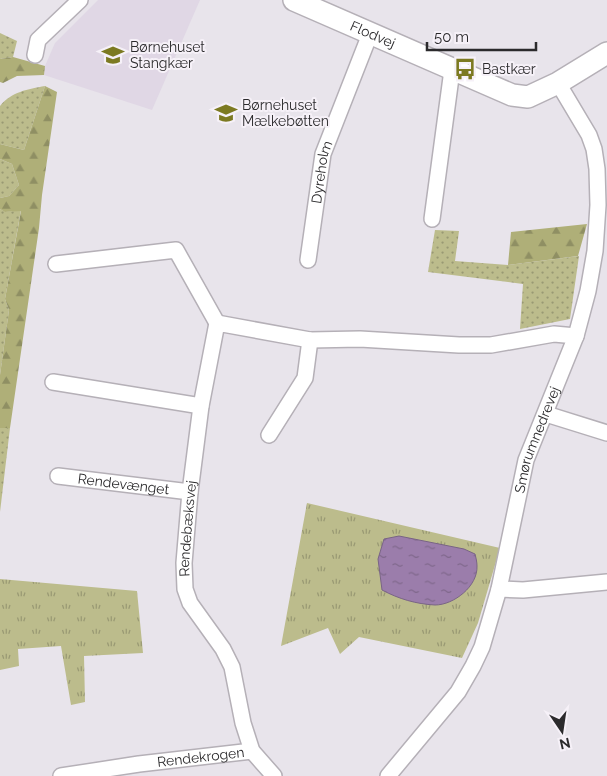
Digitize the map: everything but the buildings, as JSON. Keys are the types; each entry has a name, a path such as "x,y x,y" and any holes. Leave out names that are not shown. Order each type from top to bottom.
{"street":[{"path":"35,55 38,40 80,0"},
{"name":"Flodvej","path":"294,0 512,95 528,97 558,83"},
{"name":"Dyreholm","path":"308,260 323,154 370,34"},
{"path":"558,83 607,53"},
{"path":"432,219 452,70"},
{"name":"Smørumnedrevej","path":"388,776 458,692 474,666 488,630 499,588 526,460 576,336 588,291 595,251 598,206 597,169 594,149 589,135 558,83"},
{"path":"56,264 176,250 216,324 310,340 360,339 459,346 491,345 554,334 576,336"},
{"name":"Rendebæksvej","path":"216,324 201,406 190,492 184,563 185,589 190,604 223,649 232,667 243,723 252,751 274,776"},
{"path":"269,435 305,378 310,340"},
{"path":"53,382 201,406"},
{"path":"546,414 607,433"},
{"name":"Rendevænget","path":"58,476 190,492"},
{"path":"499,588 523,590 607,582"},
{"name":"Rendekrogen","path":"61,776 139,764 252,751"}],"shaded area":[{"name":"Børnehuset Stangkær","path":"98,0 200,0 152,110 44,75 45,66 55,43"}],"green space":[{"path":"0,33 17,41 13,57 0,59"},
{"path":"13,57 45,66 44,75 17,76 3,83 0,82 0,59"},
{"path":"45,86 24,150 0,144 0,106 15,94"},
{"path":"45,86 57,92 10,428 0,428 0,375 9,310 5,299 21,211 5,212 0,209 0,198 9,196 19,185 12,164 0,159 0,144 24,150"},
{"path":"0,159 12,164 19,185 9,196 0,198"},
{"path":"0,209 6,212 21,210 5,299 9,310 0,375"},
{"path":"587,224 578,256 508,265 511,232"},
{"path":"435,230 459,231 455,261 508,265 579,256 570,319 520,329 523,284 428,272"},
{"path":"0,428 10,428 0,512"},
{"path":"307,503 500,548 478,623 462,658 359,637 340,654 328,628 281,646"},
{"path":"0,579 137,591 143,653 84,656 85,702 71,705 61,646 18,649 19,666 0,670"}],"water":[{"path":"399,536 464,549 475,554 477,566 474,581 457,598 450,602 435,605 421,604 382,590 378,559 384,539"}],"place":[{"name":"Børnehuset Stangkær","path":"113,55"},
{"name":"Bastkær","path":"465,69"},
{"name":"Børnehuset Mælkebøtten","path":"226,113"}]}
